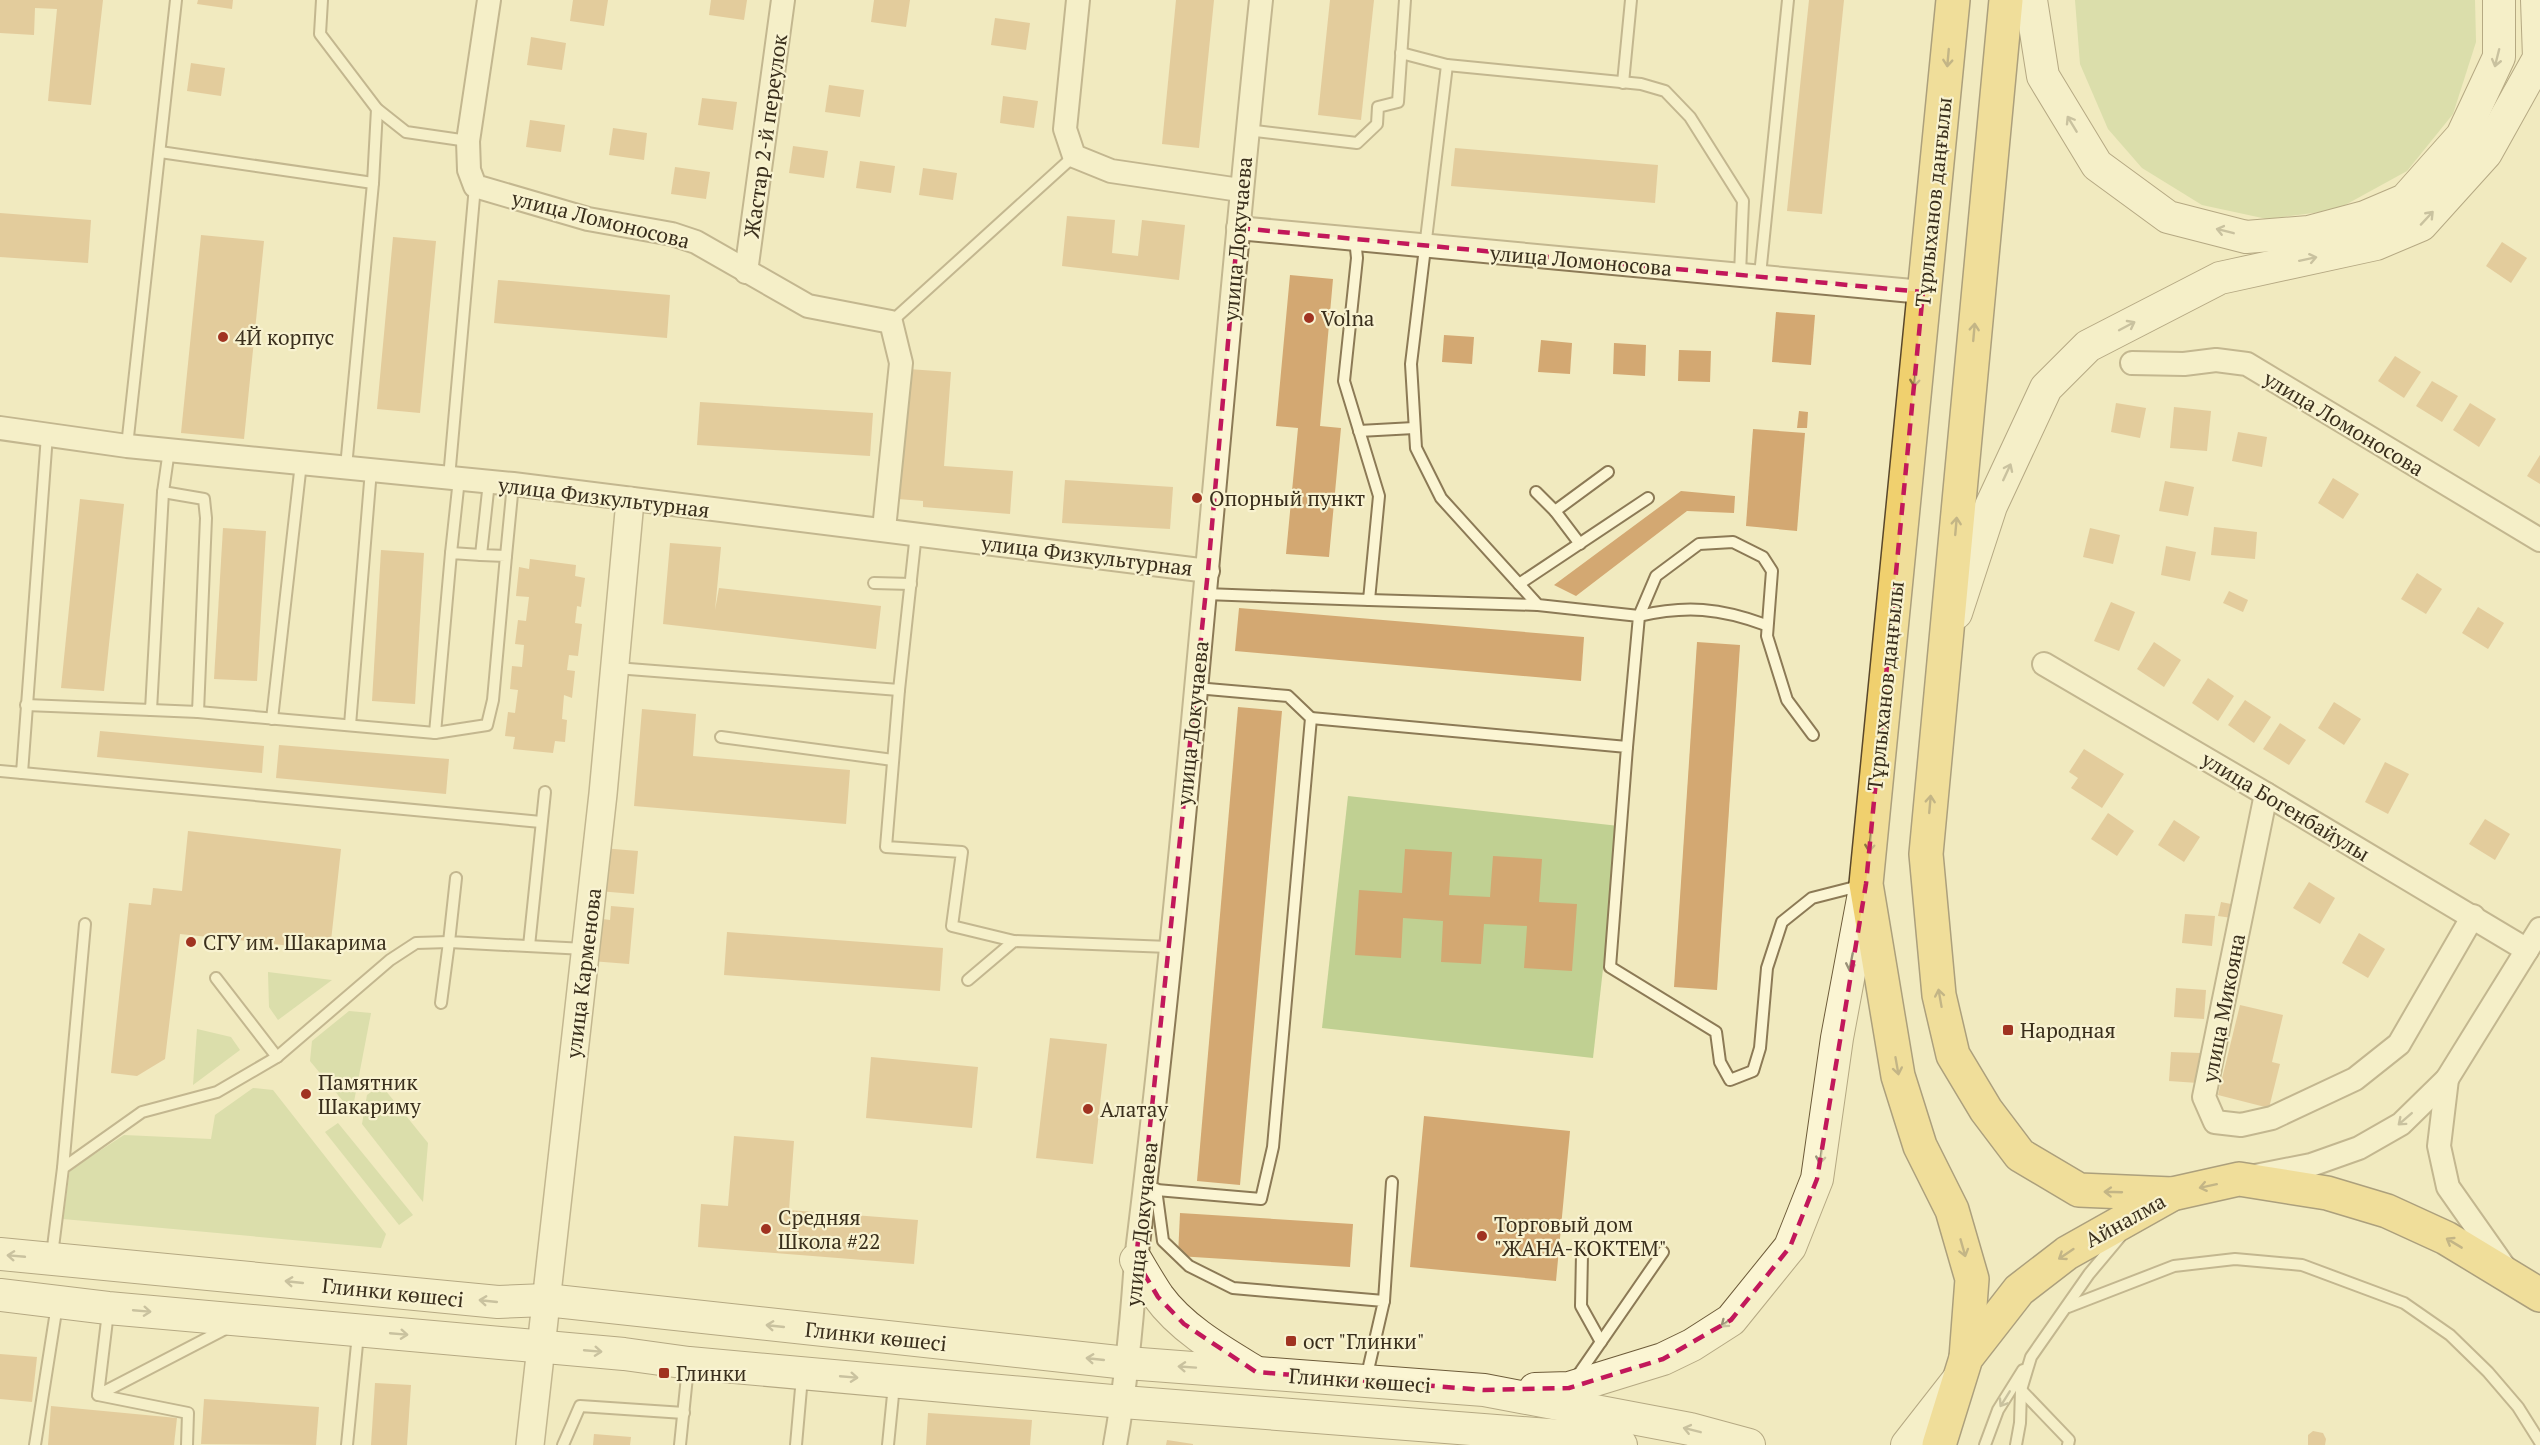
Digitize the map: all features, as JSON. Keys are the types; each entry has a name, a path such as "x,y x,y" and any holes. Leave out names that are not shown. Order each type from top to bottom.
{"highway":[{"name":"Тұрлыханов даңғылы","path":"1953,0 1866,884 1898,1076 1920,1146 1952,1210 1972,1279 1963,1368"},
{"path":"2006,0 1926,854 1939,995 1953,1055 1986,1110 2020,1155 2079,1190 2172,1194"},
{"name":"Айналма","path":"1939,1445 1963,1368 2019,1290 2067,1252 2172,1194 2239,1179 2327,1193 2387,1211 2446,1238 2540,1295"}],"main road":[{"path":"2031,0 2043,76 2097,165 2168,217 2246,237 2421,225 2486,153 2539,58 2537,0"},
{"path":"1945,645 1991,506 2046,388 2088,346 2220,278 2370,230 2405,200 2462,136 2499,57 2499,0"},
{"path":"1484,1390 1569,1388 1664,1359 1702,1339 1731,1320 1790,1247 1817,1179 1837,1038 1866,884"},
{"name":"Глинки көшесі","path":"0,1254 498,1302 546,1300 1127,1363 1484,1390 1690,1429 1749,1445"},
{"path":"1136,1260 1158,1297 1184,1324 1217,1349 1256,1372"},
{"name":"Глинки көшесі","path":"0,1295 108,1308 624,1354 688,1363 1602,1443"},
{"path":"1907,1445 1963,1368"}],"street":[{"path":"475,186 470,170 468,141 489,0"},
{"name":"Жастар 2-й переулок","path":"746,272 783,0"},
{"path":"1078,0 1065,129 1074,156 1110,171 1240,190"},
{"name":"улица Докучаева","path":"1115,1445 1123,1402 1136,1260 1150,1189 1169,947 1208,571 1240,190 1261,0"},
{"name":"улица Ломоносова","path":"475,186 588,219 672,234 696,242 808,306 891,322"},
{"name":"улица Ломоносова","path":"1238,228 1923,292"},
{"path":"884,530 901,363 891,322"},
{"name":"улица Ломоносова","path":"2132,363 2184,364 2216,360 2247,364 2540,540"},
{"name":"улица Физкультурная","path":"0,428 127,446 513,484 630,501 916,533 1208,571"},
{"name":"улица Карменова","path":"530,1445 616,668 630,501"},
{"name":"улица Богенбайулы","path":"2044,664 2527,950"},
{"name":"улица Микояна","path":"2266,794 2205,1098 2216,1122 2241,1125 2272,1118 2355,1079 2398,1044 2473,916"},
{"path":"2239,1179 2311,1165 2359,1148 2401,1124 2447,1079 2540,929"},
{"path":"2447,1079 2439,1146 2448,1187 2511,1278"}],"lane":[{"path":"127,446 177,0"},
{"path":"322,0 320,34 377,109 406,132 468,141"},
{"path":"1247,130 1357,143 1377,124 1378,107 1398,102 1405,0"},
{"path":"1623,82 1631,0"},
{"path":"1750,275 1788,0"},
{"path":"1401,53 1447,65 1641,84 1665,92 1690,117 1743,201 1750,275"},
{"path":"1447,65 1411,364 1416,448 1442,498 1538,605"},
{"path":"346,467 374,183 377,109"},
{"path":"160,152 374,183"},
{"path":"891,322 1074,156"},
{"path":"435,733 451,553 454,478 475,186"},
{"path":"1355,239 1357,258 1344,381 1379,496 1368,600"},
{"path":"1359,431 1414,428"},
{"path":"22,773 47,435"},
{"path":"151,710 163,492 169,450"},
{"path":"272,719 301,463"},
{"path":"350,726 371,470"},
{"path":"1555,511 1608,472"},
{"path":"481,555 489,482"},
{"path":"26,705 198,712 435,733 487,725 493,700 513,484"},
{"path":"163,492 204,499 206,518 198,712"},
{"path":"1536,492 1555,511 1580,544"},
{"path":"1519,584 1648,498"},
{"path":"916,533 899,690 886,847 962,852 952,926 1014,941 1169,947"},
{"path":"1813,735 1787,700 1767,636 1766,625 1772,571 1763,557 1733,542 1699,544 1656,576 1639,616 1626,747 1610,967 1716,1032 1720,1062 1730,1080 1753,1071 1760,1048 1767,968 1782,922 1812,898 1866,884"},
{"path":"451,553 506,556"},
{"path":"874,583 911,584"},
{"path":"1205,594 1538,605 1639,616 1670,609 1705,610 1739,615 1766,625"},
{"path":"616,668 899,690"},
{"path":"1196,688 1288,696 1311,718 1626,747"},
{"path":"1311,718 1273,1147 1261,1199 1150,1189 1163,1240 1189,1266 1233,1288 1384,1301"},
{"path":"721,737 893,760"},
{"path":"0,771 541,822"},
{"path":"529,945 545,792"},
{"path":"441,1003 456,878"},
{"path":"51,1259 63,1168 85,924"},
{"path":"968,980 1014,941"},
{"path":"63,1168 142,1112 217,1092 277,1057 390,960 416,943 449,942 586,949"},
{"path":"216,978 277,1057"},
{"path":"1366,1380 1384,1301 1392,1182"},
{"path":"1985,1445 1998,1410 2031,1357 2089,1274 2142,1211"},
{"path":"1569,1388 1663,1252"},
{"path":"1582,1254 1581,1306 1601,1342"},
{"path":"2068,1307 2174,1266 2235,1259 2302,1265 2404,1303 2450,1335 2518,1407 2540,1442"},
{"path":"35,1445 57,1302"},
{"path":"98,1395 108,1308"},
{"path":"98,1395 241,1320"},
{"path":"346,1445 358,1330"},
{"path":"2016,1445 2020,1423 2021,1390 2031,1357"},
{"path":"680,1445 688,1363"},
{"path":"796,1445 802,1373"},
{"path":"888,1445 895,1382"},
{"path":"2021,1390 2069,1440 2068,1445"},
{"path":"98,1395 188,1413 187,1445"},
{"path":"563,1445 580,1406 684,1413"}],"highlighted area":[{"path":"1238,228 1923,292 1866,884 1817,1179 1790,1247 1731,1320 1663,1359 1569,1388 1484,1390 1256,1372 1184,1324 1158,1297 1136,1260 1208,571"}],"green space":[{"path":"2075,0 2475,0 2476,42 2453,114 2407,171 2336,210 2267,219 2202,205 2142,168 2108,129 2080,64"},
{"path":"1348,796 1619,826 1593,1058 1322,1028"},
{"path":"268,972 332,980 278,1020 269,1007"},
{"path":"349,1011 371,1013 352,1112 310,1061 312,1041"},
{"path":"197,1029 231,1037 240,1050 193,1085"},
{"path":"381,1085 428,1143 423,1202 362,1124 367,1095"},
{"path":"253,1088 273,1090 386,1234 381,1248 63,1219 70,1170 124,1135 211,1139 215,1115"},
{"path":"338,1123 413,1215 399,1225 325,1132"}],"building":[{"path":"0,0 103,0 91,105 48,101 57,9 35,8 34,35 0,33"},
{"path":"198,0 233,0 232,9 197,4"},
{"path":"573,0 608,0 604,26 570,21"},
{"path":"711,0 747,0 744,20 709,15"},
{"path":"874,0 910,0 906,27 871,22"},
{"path":"1176,0 1214,0 1199,148 1162,144"},
{"path":"1330,0 1374,0 1361,120 1318,115"},
{"path":"1809,0 1844,0 1822,214 1787,211"},
{"path":"995,18 1030,23 1026,50 991,45"},
{"path":"531,37 566,43 562,70 527,65"},
{"path":"191,63 225,68 221,96 187,91"},
{"path":"829,85 864,90 860,117 825,112"},
{"path":"1003,96 1038,101 1034,128 1000,123"},
{"path":"702,98 737,102 733,130 698,125"},
{"path":"530,120 565,125 561,152 526,147"},
{"path":"613,128 647,133 644,160 609,155"},
{"path":"793,146 828,151 824,178 789,173"},
{"path":"1455,148 1658,165 1655,203 1451,186"},
{"path":"860,161 895,166 891,193 856,188"},
{"path":"675,167 710,172 706,199 671,194"},
{"path":"923,168 957,173 953,200 919,195"},
{"path":"0,213 91,220 88,263 0,257"},
{"path":"1067,216 1115,220 1112,253 1138,256 1142,220 1185,225 1179,280 1062,266"},
{"name":"4Й корпус","path":"201,235 264,241 244,439 181,433"},
{"path":"393,237 436,241 420,413 377,409"},
{"path":"2502,242 2527,258 2511,283 2486,266"},
{"path":"1290,275 1333,279 1320,426 1341,428 1329,557 1286,554 1298,428 1276,426"},
{"path":"498,280 670,295 667,338 494,323"},
{"path":"1776,312 1815,315 1811,365 1772,362"},
{"path":"1444,335 1474,337 1472,364 1442,362"},
{"path":"1541,340 1572,343 1570,374 1538,372"},
{"path":"1614,343 1646,345 1645,376 1613,374"},
{"path":"1679,350 1711,351 1710,382 1678,381"},
{"path":"2395,356 2421,372 2404,398 2378,381"},
{"path":"908,369 951,372 944,466 1013,471 1010,514 923,507 923,501 898,499"},
{"path":"2432,381 2458,396 2442,422 2416,406"},
{"path":"700,402 873,413 870,456 697,445"},
{"path":"2116,403 2146,408 2140,438 2111,432"},
{"path":"2470,403 2496,419 2479,447 2453,430"},
{"path":"2174,407 2211,411 2207,451 2170,448"},
{"path":"1799,411 1808,412 1807,428 1797,428"},
{"path":"1753,429 1805,433 1797,531 1746,526"},
{"path":"2238,432 2267,437 2262,467 2232,461"},
{"path":"2540,455 2540,484 2527,476"},
{"path":"2333,478 2359,494 2343,519 2318,503"},
{"path":"1065,480 1173,487 1170,529 1062,523"},
{"path":"2165,481 2194,487 2188,516 2159,511"},
{"path":"1681,491 1735,496 1734,513 1687,511 1576,596 1554,585"},
{"path":"80,499 124,504 104,691 61,688"},
{"path":"2214,527 2257,532 2255,559 2211,555"},
{"path":"223,528 266,531 257,681 214,679"},
{"path":"2090,528 2120,535 2113,564 2083,557"},
{"path":"670,543 721,547 715,610 719,588 881,606 876,649 663,624"},
{"path":"2166,546 2196,552 2190,581 2161,575"},
{"path":"381,550 424,553 415,704 372,701"},
{"path":"530,559 576,565 575,576 585,578 581,607 577,606 575,623 582,624 578,656 569,655 567,670 575,671 572,698 564,695 562,719 567,720 565,742 555,741 553,753 513,749 515,737 505,736 508,712 515,713 518,690 510,689 512,666 522,667 524,645 515,644 518,620 526,621 529,597 516,596 519,567 529,569"},
{"path":"2417,573 2442,589 2426,614 2401,599"},
{"path":"2229,591 2248,600 2243,612 2223,603"},
{"path":"2111,602 2135,612 2119,651 2094,641"},
{"path":"2478,607 2504,623 2488,649 2462,633"},
{"path":"1239,608 1584,637 1581,681 1235,651"},
{"path":"1697,642 1740,645 1717,990 1674,987"},
{"path":"2154,642 2181,660 2164,687 2137,669"},
{"path":"2208,678 2234,696 2218,721 2192,703"},
{"path":"2245,700 2271,717 2254,743 2228,725"},
{"path":"2334,702 2361,719 2344,745 2318,728"},
{"path":"1238,707 1282,711 1240,1185 1197,1181"},
{"path":"642,709 696,714 693,756 850,770 846,824 634,806"},
{"path":"2280,723 2306,740 2289,765 2263,749"},
{"path":"100,731 264,746 262,773 97,757"},
{"path":"279,745 449,759 446,794 276,778"},
{"path":"2084,749 2124,774 2102,808 2071,788 2078,778 2069,772"},
{"path":"2385,762 2409,774 2388,814 2365,802"},
{"path":"2108,813 2134,831 2117,856 2091,839"},
{"path":"2485,819 2510,834 2495,860 2469,844"},
{"path":"2174,820 2200,837 2184,862 2158,845"},
{"path":"188,831 341,849 330,950 180,934 165,1059 137,1076 111,1073 129,903 151,905 153,888 182,891"},
{"path":"602,848 638,851 634,894 598,891"},
{"path":"1405,849 1452,852 1449,895 1490,897 1493,856 1542,859 1539,902 1577,904 1572,971 1524,968 1527,926 1484,924 1481,964 1441,962 1443,921 1403,918 1401,958 1355,955 1359,890 1402,893"},
{"path":"2309,882 2335,898 2320,924 2293,908"},
{"path":"2221,902 2241,906 2239,919 2218,916"},
{"path":"611,906 634,908 629,964 591,961 595,918 610,920"},
{"path":"2185,914 2215,916 2212,946 2182,943"},
{"path":"727,932 943,948 940,991 724,975"},
{"path":"2359,933 2385,949 2368,978 2342,963"},
{"path":"2176,988 2206,990 2204,1019 2174,1017"},
{"path":"2240,1005 2283,1015 2272,1062 2280,1064 2269,1108 2218,1095"},
{"path":"1050,1038 1107,1044 1093,1164 1036,1158"},
{"path":"2171,1052 2200,1053 2198,1083 2169,1081"},
{"path":"871,1057 978,1067 972,1128 866,1118"},
{"path":"1424,1116 1570,1131 1556,1281 1410,1267"},
{"path":"734,1136 794,1141 789,1210 918,1220 914,1264 698,1247 701,1204 728,1206"},
{"path":"1180,1213 1353,1224 1350,1267 1178,1256"},
{"path":"0,1354 37,1357 32,1402 0,1399"},
{"path":"375,1383 411,1385 407,1445 371,1445"},
{"path":"204,1399 319,1407 316,1445 201,1444"},
{"path":"51,1406 177,1418 174,1445 48,1445"},
{"path":"928,1413 1032,1420 1030,1445 926,1445"},
{"path":"2313,1431 2323,1433 2326,1439 2325,1445 2308,1445 2308,1435"},
{"path":"594,1434 631,1437 630,1445 593,1445"},
{"path":"1167,1440 1193,1444 1193,1445 1166,1445"}],"place":[{"name":"Volna","path":"1309,318"},
{"name":"4Й корпус","path":"223,337"},
{"name":"Опорный пункт","path":"1197,498"},
{"name":"СГУ им. Шакарима","path":"191,942"},
{"name":"Народная","path":"2008,1030"},
{"name":"Памятник Шакариму","path":"306,1094"},
{"name":"Алатау","path":"1088,1109"},
{"name":"Средняя Школа #22","path":"766,1229"},
{"name":"Торговый дом \"ЖАНА-КОКТЕМ\"","path":"1482,1236"},
{"name":"ост \"Глинки\"","path":"1291,1341"},
{"name":"Глинки","path":"664,1373"}]}
